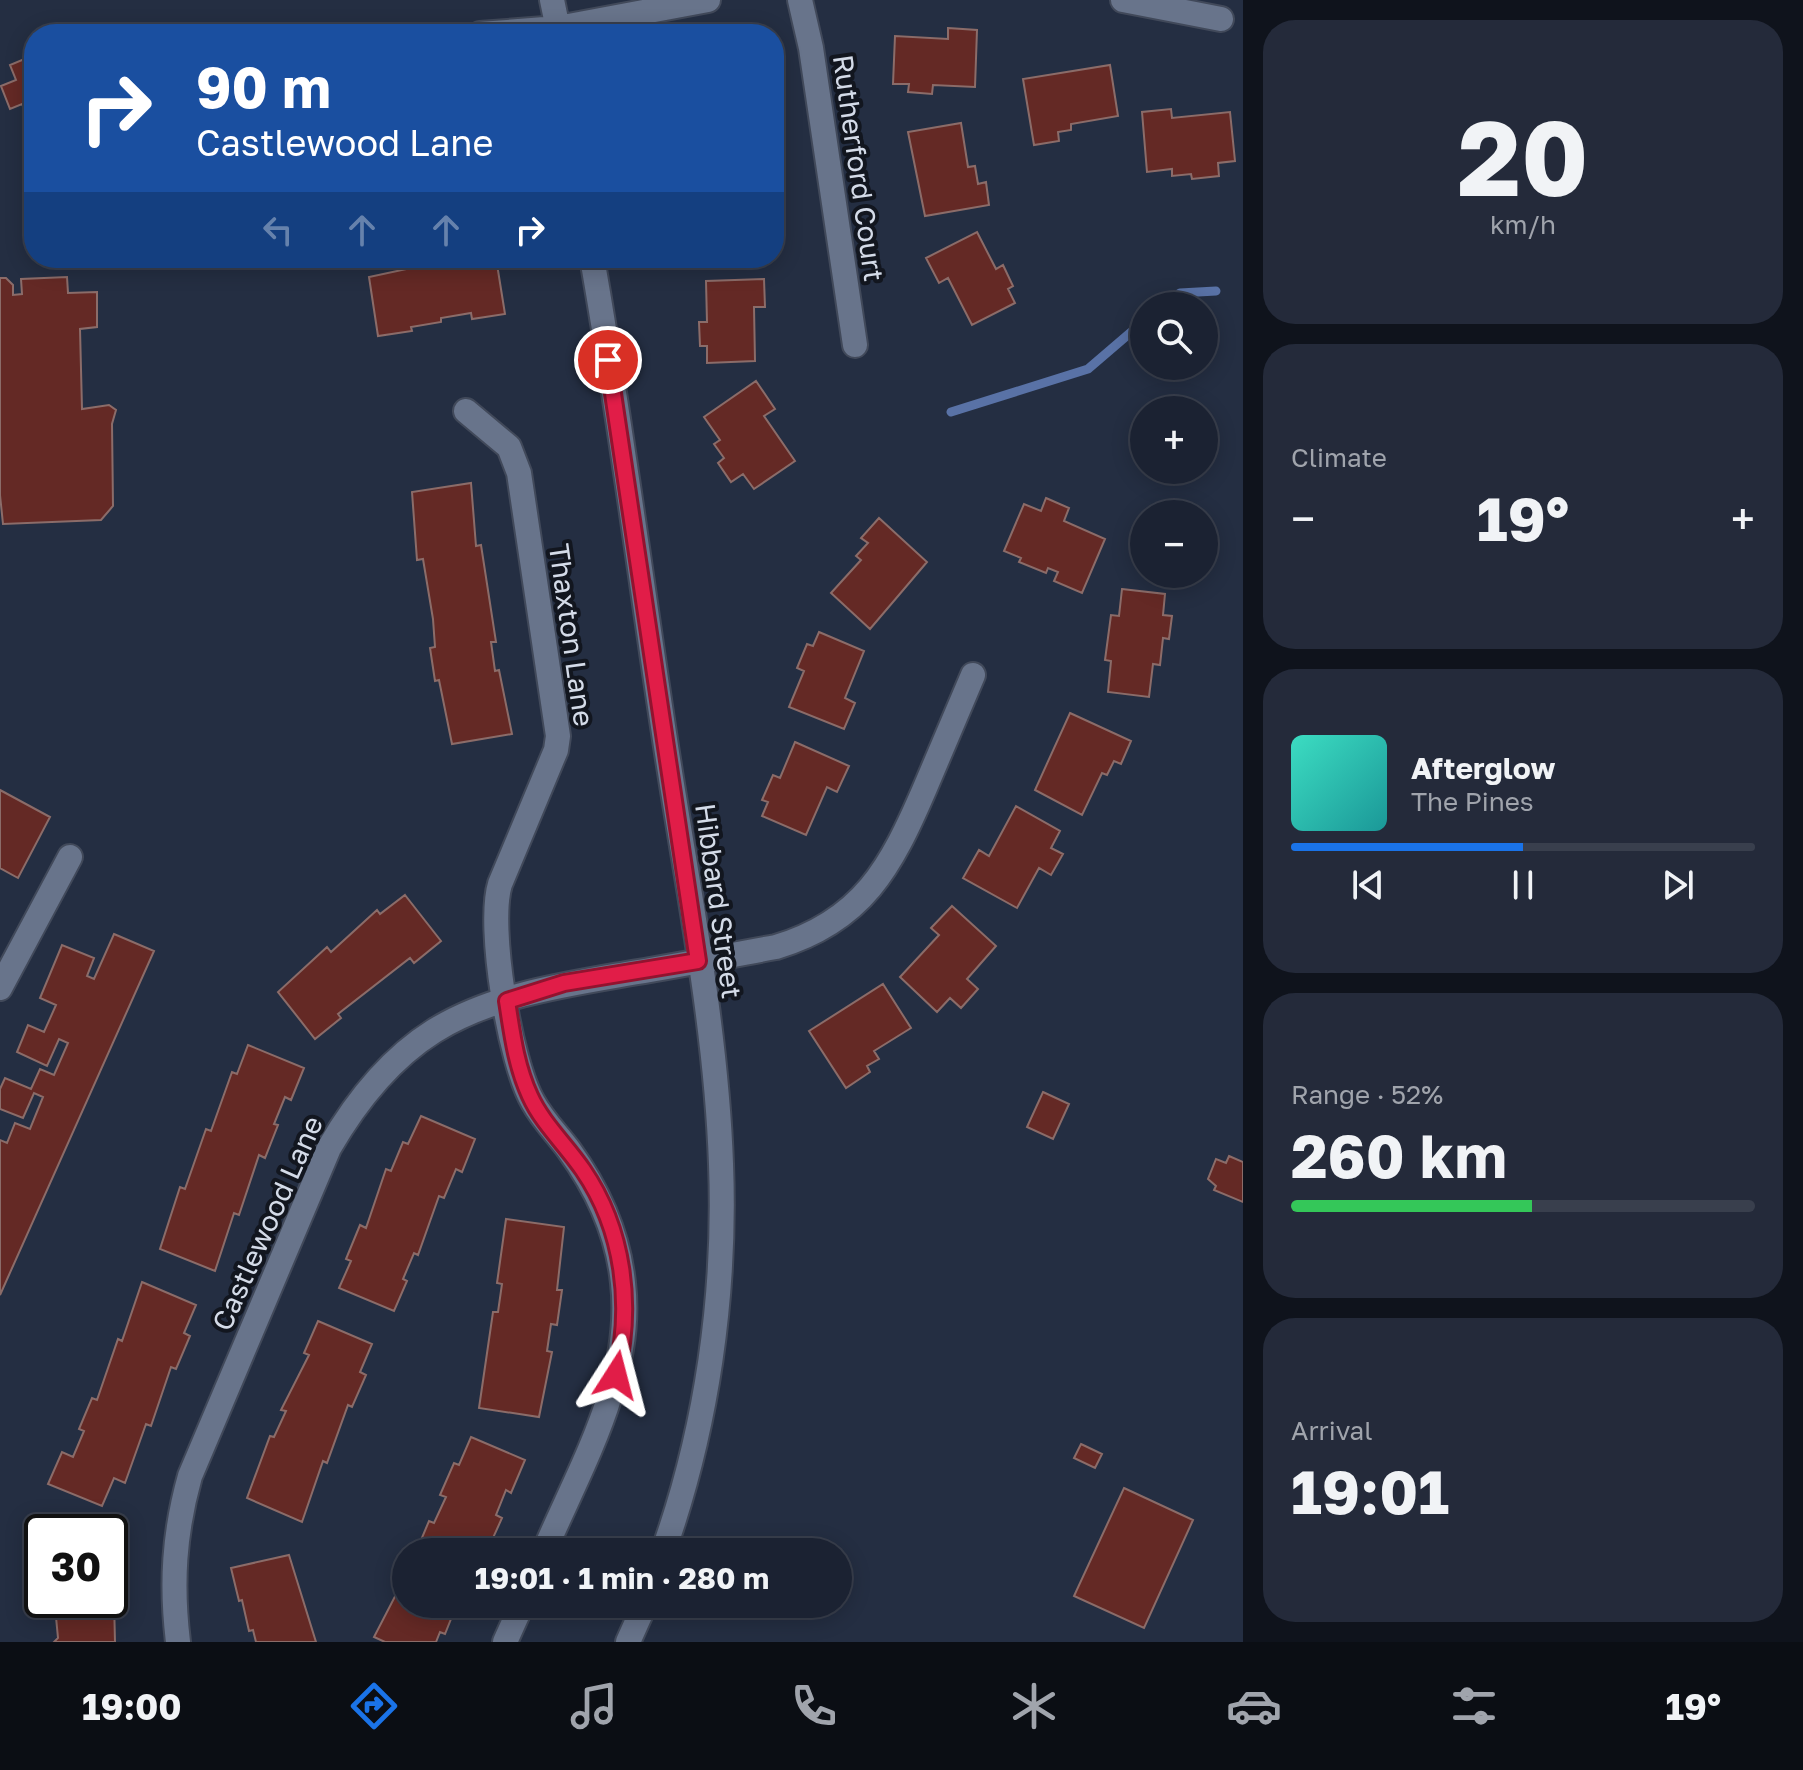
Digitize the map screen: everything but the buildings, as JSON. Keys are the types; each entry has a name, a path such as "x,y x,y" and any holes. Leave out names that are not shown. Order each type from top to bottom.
{"street":[{"path":"552,0 557,24"},
{"path":"592,24 708,0"},
{"name":"Rutherford Court","path":"800,0 811,48 855,345"},
{"path":"1123,0 1221,19"},
{"name":"Hibbard Street","path":"594,268 717,1102 722,1241 706,1386 691,1457 667,1538"},
{"name":"Thaxton Lane","path":"466,411 509,447 519,473 558,736 556,750 494,904 495,940 518,1067 530,1098 588,1178 607,1214 623,1283 625,1318 612,1392 550,1538"},
{"name":"Castlewood Lane","path":"178,1642 173,1561 179,1516 190,1476 329,1148 349,1113 385,1070 432,1032 507,1001 564,983 698,961 804,939 835,921 866,895 901,845 973,675"},
{"path":"0,988 11,941 70,857"},
{"path":"505,1642 516,1618"},
{"path":"628,1642 639,1618"}],"waterway":[{"path":"1198,292 1216,291"},
{"path":"951,412 1088,369 1130,333"}],"route":[{"path":"608,360 698,961 564,983 507,1001 518,1067 530,1098 588,1178 607,1214 616,1243 625,1318 616,1375"}]}
